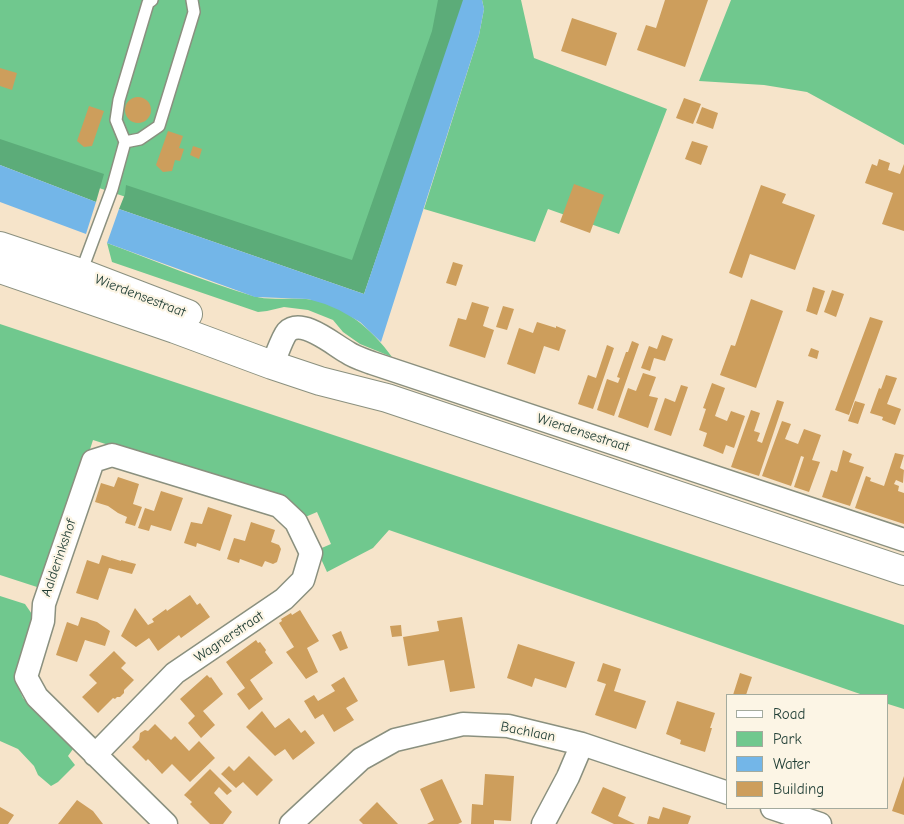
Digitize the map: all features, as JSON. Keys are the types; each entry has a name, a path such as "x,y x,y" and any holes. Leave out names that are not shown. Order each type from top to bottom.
{"main road":[{"name":"Wierdensestraat","path":"0,246 77,283 275,358 320,381 387,398 620,478 904,571"},
{"name":"Wierdensestraat","path":"0,269 77,283"}],"street":[{"name":"Wierdensestraat","path":"275,358 287,333 295,328 317,333 347,353 372,363 904,540"},
{"name":"Aalderinkshof","path":"166,824 37,697 26,677 43,621 44,604 93,461 112,455 279,506"},
{"name":"Wagnerstraat","path":"95,755 175,673 284,599 303,580 311,553 296,522 279,506"},
{"name":"Bachlaan","path":"291,824 362,759 396,740 463,724 508,726 582,744 726,792"},
{"path":"543,824 568,777 582,744"},
{"path":"774,809 805,822"}],"lane":[{"path":"77,283 112,189 125,142 116,120 119,100 148,3 152,0"},
{"path":"125,142 140,139 159,126 194,12 192,0"}],"green space":[{"path":"0,0 454,0 360,275 0,155"},
{"path":"438,0 463,0 464,2 364,294 119,209 125,194 126,185 352,260 432,31"},
{"path":"482,0 521,0 534,58 667,109 619,234 548,209 535,242 424,209 479,35 484,9"},
{"path":"731,0 904,0 904,145 807,92 764,85 699,81"},
{"path":"0,139 104,174 96,202 0,165"},
{"path":"107,243 253,296 306,299 331,305 365,327 392,357 360,344 343,332 333,320 308,310 284,307 258,312 112,262"},
{"path":"0,324 904,625 904,709 889,704 889,694 860,694 389,530 373,548 327,572 317,550 331,544 317,512 303,518 285,501 93,440 47,583 37,587 0,575"},
{"path":"0,596 25,604 36,620 15,680 23,698 73,749 68,756 75,765 58,782 51,786 38,775 34,766 18,749 0,741"}],"water":[{"path":"463,0 482,0 484,9 479,35 381,342 360,322 325,304 308,299 255,297 107,243 119,209 364,294"},
{"path":"0,165 96,202 86,234 0,202"}],"building":[{"path":"665,0 708,0 685,67 637,50 646,25 656,28"},
{"path":"572,18 617,33 606,66 561,51"},
{"path":"0,68 17,73 12,90 0,86"},
{"path":"138,97 147,101 151,110 147,119 138,123 129,119 125,110 129,101"},
{"path":"684,98 701,104 693,124 676,118"},
{"path":"89,106 104,111 92,146 84,147 77,141"},
{"path":"702,107 718,113 713,129 696,123"},
{"path":"168,131 183,136 179,148 184,149 180,161 175,160 172,171 163,172 156,165"},
{"path":"692,141 708,146 701,165 685,159"},
{"path":"193,146 202,149 199,159 190,155"},
{"path":"879,159 890,163 888,170 900,174 904,164 904,231 882,224 893,193 865,183 872,164 877,166"},
{"path":"574,184 604,195 590,233 560,222"},
{"path":"761,185 786,194 782,203 815,215 795,270 750,254 742,278 729,273"},
{"path":"453,262 463,265 456,286 446,283"},
{"path":"813,287 825,291 817,315 806,311"},
{"path":"832,290 844,294 836,317 824,312"},
{"path":"751,299 783,311 756,388 720,375 731,345 735,346"},
{"path":"472,302 489,307 483,326 494,330 485,358 449,346 458,318 466,320"},
{"path":"503,306 514,309 507,330 496,327"},
{"path":"870,317 883,321 849,415 835,410"},
{"path":"537,322 566,330 559,351 544,346 535,374 507,364 519,328 533,333"},
{"path":"662,335 673,339 665,361 654,358 650,371 641,368 649,346 657,349"},
{"path":"632,341 639,344 614,416 597,410 607,379 618,383 620,378 617,377"},
{"path":"607,345 614,348 593,409 578,404 588,375 596,378"},
{"path":"811,348 819,351 817,359 808,356"},
{"path":"643,373 656,377 649,396 658,398 648,428 618,417 628,388 636,391"},
{"path":"886,375 897,378 887,404 901,409 895,425 882,420 883,417 870,413"},
{"path":"712,383 725,388 715,416 727,421 731,411 745,416 734,448 726,445 723,454 703,446 707,433 699,430 706,409 703,408"},
{"path":"681,385 688,387 671,436 654,430 665,398 675,402"},
{"path":"777,400 784,402 759,476 731,467 751,410 760,413 754,431 760,433 757,441 762,443"},
{"path":"855,401 865,404 858,424 848,421"},
{"path":"782,421 791,424 785,439 798,444 804,429 821,435 812,460 820,462 809,492 794,487 804,457 801,456 791,486 762,476"},
{"path":"843,450 852,454 849,462 864,467 850,506 822,497 831,470 837,472"},
{"path":"895,453 904,455 900,468 904,470 903,483 896,480 894,484 899,486 898,491 904,493 904,524 855,508 866,476 871,478 870,481 884,486"},
{"path":"118,477 139,484 133,504 142,507 135,526 125,523 127,517 108,506 95,502 101,483 114,487"},
{"path":"161,491 183,498 171,531 151,525 149,531 138,528 145,508 154,511"},
{"path":"208,507 232,515 220,551 197,543 196,547 184,543 191,522 202,524"},
{"path":"251,522 275,530 271,542 279,545 281,549 277,562 273,564 265,561 262,567 240,559 239,563 227,559 234,538 245,541"},
{"path":"102,555 136,564 132,574 109,568 98,600 76,593 87,560 99,564"},
{"path":"190,595 197,605 200,603 210,617 181,638 179,635 158,651 149,638 136,647 121,636 135,608 148,625 154,622 152,619 166,609 167,611"},
{"path":"300,610 319,641 307,648 318,672 306,679 286,652 294,647 279,623 282,621 281,619"},
{"path":"81,617 97,622 110,631 105,646 85,640 77,662 56,655 67,622 78,626"},
{"path":"462,617 475,688 450,692 444,660 408,666 403,637 439,631 437,621"},
{"path":"401,625 402,636 392,637 390,626"},
{"path":"341,631 348,648 340,651 332,635"},
{"path":"256,640 266,650 265,652 273,663 250,680 263,699 249,710 237,694 245,688 226,662"},
{"path":"518,644 575,662 566,688 535,678 532,687 507,678"},
{"path":"114,651 126,663 121,668 134,680 120,697 113,698 98,713 82,697 97,683 89,675"},
{"path":"603,663 621,669 614,691 646,701 636,729 595,715 606,684 597,681"},
{"path":"740,673 752,677 746,694 733,694"},
{"path":"207,675 211,677 223,694 203,711 215,725 201,738 188,723 195,716 180,699"},
{"path":"344,677 358,701 346,708 354,720 334,732 323,714 315,719 304,701 314,695 318,701 335,691 331,685"},
{"path":"677,701 715,713 705,752 680,744 681,740 666,734"},
{"path":"262,711 275,728 289,718 301,733 305,730 315,743 293,760 285,749 275,756 246,727"},
{"path":"155,724 171,740 175,736 189,751 199,741 215,758 190,782 172,764 162,774 148,759 146,761 132,747 139,740 140,733 145,730 148,731"},
{"path":"249,756 273,780 257,796 243,782 236,788 221,774 229,766 234,771"},
{"path":"210,769 232,791 227,795 219,787 214,793 232,812 223,824 210,824 190,804 192,802 184,795"},
{"path":"485,774 514,776 511,821 494,820 494,824 471,824 472,804 483,805"},
{"path":"904,776 904,815 892,811"},
{"path":"442,779 462,822 458,824 427,824 434,820 420,789"},
{"path":"603,787 626,797 618,816 635,824 614,824 591,813"},
{"path":"77,800 93,811 103,824 58,824"},
{"path":"377,802 398,824 363,824 359,820"},
{"path":"0,807 14,815 8,824 0,824"},
{"path":"663,807 691,816 688,824 647,824 649,816 659,819"}]}
